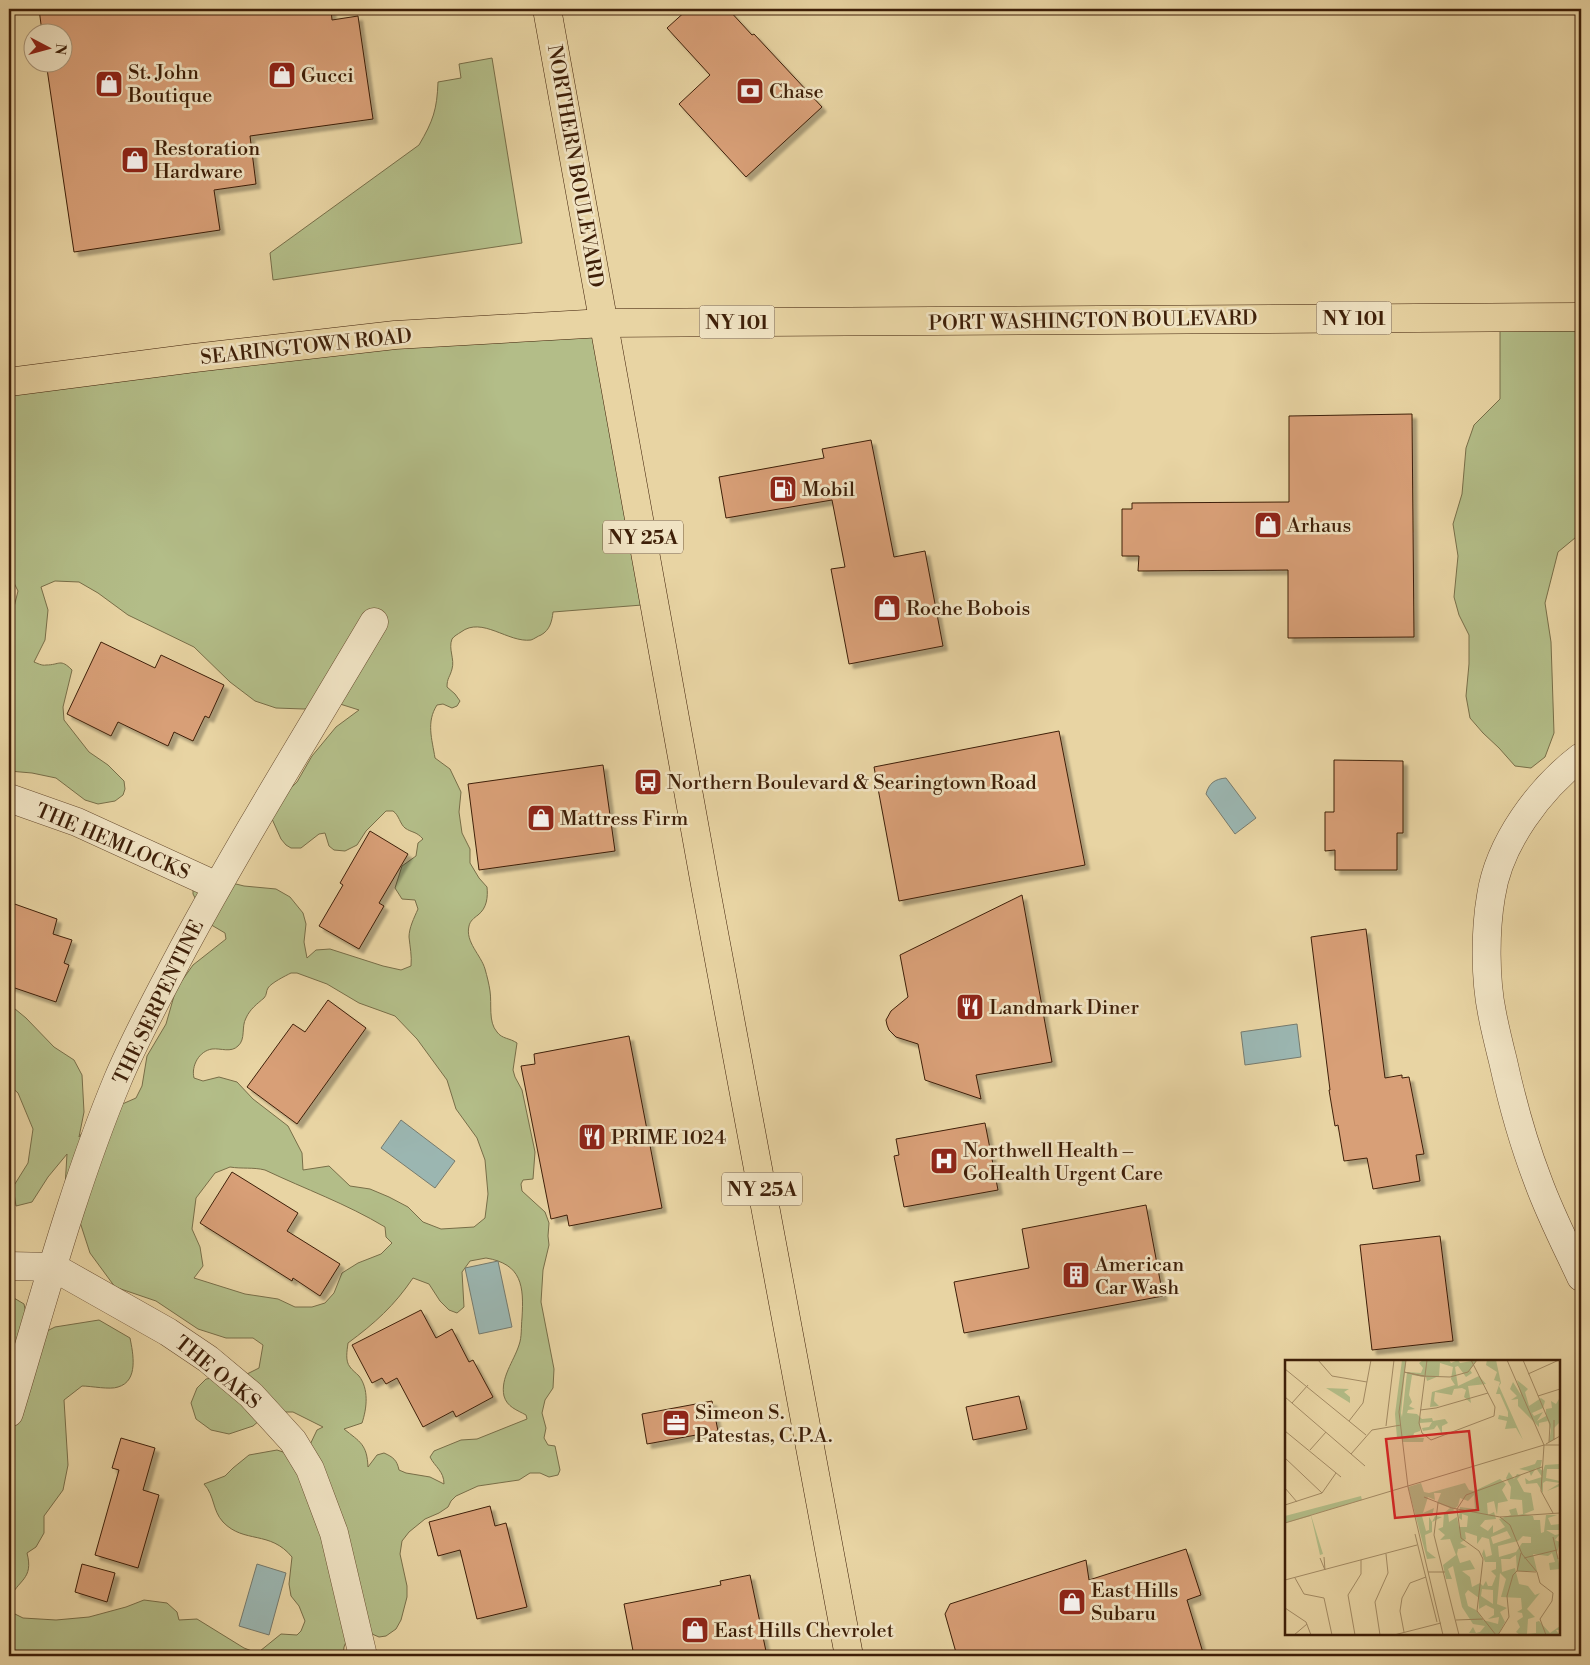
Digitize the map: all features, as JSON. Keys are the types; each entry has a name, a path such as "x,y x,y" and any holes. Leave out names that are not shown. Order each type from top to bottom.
{"main road":[{"name":"NORTHERN BOULEVARD","path":"547,9 604,322"},
{"name":"PORT WASHINGTON BOULEVARD","path":"604,322 1581,317"},
{"name":"SEARINGTOWN ROAD","path":"9,382 395,335 604,322"},
{"name":"NY 25A","path":"604,322 704,880 849,1656"}],"street":[{"name":"THE SERPENTINE","path":"9,1413 87,1161 119,1078 153,1005 217,886 374,622"},
{"path":"1581,757 1566,769 1532,805 1500,862 1491,896 1488,969 1492,1012 1514,1110 1538,1181 1581,1277"},
{"name":"THE HEMLOCKS","path":"9,798 78,822 217,886"},
{"name":"THE OAKS","path":"9,1266 53,1267 168,1332 208,1360 251,1395 293,1441 310,1469 334,1533 364,1656"}],"green space":[{"path":"492,58 522,243 273,280 270,253 419,145 433,115 437,100 438,82 461,78 459,64"},
{"path":"1500,317 1581,317 1581,533 1558,552 1545,603 1551,642 1554,733 1545,757 1531,768 1515,766 1470,718 1466,696 1469,635 1459,615 1454,597 1458,556 1453,524 1462,494 1466,448 1474,425 1500,399"},
{"path":"605,322 655,604 553,612 547,631 531,640 513,638 478,627 469,628 461,632 452,639 453,665 447,687 460,701 457,706 452,708 443,704 437,705 431,724 431,737 435,758 450,769 461,792 459,812 462,833 470,849 470,863 487,887 485,906 470,923 468,932 471,943 483,964 486,974 490,991 491,1018 494,1028 501,1036 517,1043 513,1070 522,1090 535,1152 533,1179 523,1180 521,1184 522,1191 545,1212 549,1223 549,1245 543,1270 541,1302 554,1369 553,1388 545,1400 542,1413 546,1428 544,1438 548,1445 555,1446 560,1470 558,1475 549,1477 540,1473 530,1473 519,1480 478,1486 456,1496 448,1507 425,1519 409,1532 402,1541 400,1554 407,1586 407,1597 401,1620 396,1629 386,1636 379,1637 372,1634 348,1637 343,1656 9,1656 9,1601 13,1613 23,1618 56,1620 89,1617 144,1600 167,1603 177,1612 179,1620 197,1619 252,1651 260,1651 281,1634 297,1635 305,1621 299,1606 291,1596 289,1584 292,1557 275,1543 248,1536 231,1529 219,1517 210,1493 204,1484 225,1476 249,1455 277,1450 289,1454 307,1451 317,1430 323,1427 293,1412 280,1412 260,1420 253,1426 229,1434 211,1430 196,1419 191,1403 197,1388 206,1379 245,1375 259,1368 263,1345 253,1338 226,1338 198,1329 156,1301 115,1287 90,1253 77,1213 65,1187 67,1154 48,1177 32,1202 16,1206 13,1187 28,1163 33,1129 18,1093 9,1085 9,1004 26,1018 54,1047 74,1060 82,1075 84,1112 79,1137 95,1116 136,1098 142,1086 147,1056 166,1024 176,989 193,965 226,939 225,933 208,923 193,894 193,883 228,882 244,886 276,889 290,897 303,913 306,924 304,942 307,958 316,950 330,949 401,970 411,966 409,934 418,909 415,900 402,899 395,888 402,866 416,856 418,843 423,839 405,828 393,811 386,811 366,831 357,845 345,851 334,850 329,846 325,833 319,834 301,848 291,848 286,845 281,839 272,819 278,800 297,782 312,756 336,727 359,710 340,704 304,709 276,708 255,701 230,682 194,647 128,615 79,582 55,581 41,587 48,610 45,640 34,662 41,665 62,663 72,670 63,707 64,720 89,752 108,765 124,781 125,789 123,795 115,801 98,804 85,800 56,778 9,771 9,627 18,591 9,573 9,382","holes":["291,973 297,973 327,984 359,1003 395,1016 417,1039 447,1080 456,1109 477,1138 485,1160 488,1194 485,1218 474,1227 441,1229 423,1222 408,1207 389,1197 370,1189 350,1186 329,1166 303,1170 302,1153 288,1126 253,1099 237,1082 219,1077 203,1081 194,1078 195,1064 207,1050 229,1050 238,1046 242,1040 245,1022 250,1012 265,997 270,986","230,1167 265,1170 341,1204 385,1227 386,1237 392,1243 381,1254 358,1263 342,1273 334,1293 325,1303 312,1307 295,1307 278,1299 245,1294 194,1278 203,1266 200,1247 192,1229 196,1198 215,1173","486,1258 498,1261 507,1265 518,1278 523,1306 521,1339 506,1376 503,1389 507,1403 526,1415 527,1419 477,1439 461,1440 434,1451 430,1457 441,1472 444,1484 430,1477 399,1470 394,1459 384,1453 377,1455 368,1467 366,1453 362,1444 344,1429 362,1423 366,1405 366,1393 362,1381 347,1362 348,1343 384,1314 413,1278 429,1284 440,1301 449,1310 457,1313 464,1307 462,1272 470,1261"]},
{"path":"9,1295 24,1304 31,1339 55,1327 99,1320 130,1338 133,1366 132,1373 125,1384 110,1388 82,1386 64,1400 68,1465 63,1490 44,1516 44,1533 36,1547 27,1553 29,1562 27,1574 9,1600"}],"water":[{"path":"1226,778 1256,818 1235,834 1206,794 1213,782"},
{"path":"1297,1024 1301,1057 1245,1065 1241,1032"},
{"path":"401,1120 455,1161 435,1188 381,1148"},
{"path":"498,1261 512,1327 479,1334 465,1268"},
{"path":"257,1564 286,1573 269,1635 239,1626"}],"building":[{"path":"39,9 331,9 332,20 358,16 373,119 250,136 256,184 214,190 220,230 74,252 47,72 72,72 72,22 41,22"},
{"name":"Chase","path":"688,9 728,9 822,107 746,177 679,104 710,75 667,28"},
{"name":"Arhaus","path":"1412,414 1414,637 1288,638 1288,570 1138,571 1139,556 1122,556 1122,509 1132,509 1132,503 1289,502 1289,416"},
{"path":"871,440 894,557 925,551 943,646 849,664 831,569 845,567 832,500 726,518 719,477 824,458 822,449"},
{"path":"101,642 155,668 161,655 224,685 209,718 205,716 193,741 174,732 168,746 118,722 111,736 67,714"},
{"path":"1059,731 1085,865 899,901 874,767"},
{"path":"1334,760 1403,761 1403,833 1397,833 1397,870 1335,870 1335,850 1325,851 1325,812 1334,812"},
{"name":"Mattress Firm","path":"603,765 615,851 479,870 468,784"},
{"path":"370,831 408,854 379,903 384,906 359,949 319,926 343,885 340,883"},
{"name":"Landmark Diner","path":"1022,895 1052,1062 976,1075 981,1099 925,1080 918,1044 896,1037 889,1030 886,1020 891,1011 908,997 900,955"},
{"path":"9,902 57,919 53,934 72,940 64,963 69,965 56,1002 9,986"},
{"path":"1366,929 1385,1078 1402,1075 1402,1078 1409,1077 1424,1154 1416,1155 1420,1181 1373,1189 1367,1158 1344,1161 1338,1125 1335,1126 1311,937"},
{"path":"328,1000 366,1028 297,1124 247,1087 293,1024 305,1032"},
{"name":"PRIME 1024","path":"629,1036 662,1208 569,1226 567,1215 551,1219 521,1066 535,1064 534,1054"},
{"name":"Northwell Health – GoHealth Urgent Care","path":"985,1123 998,1190 904,1207 894,1156 899,1155 896,1139"},
{"path":"232,1172 298,1213 287,1231 340,1264 320,1296 293,1278 292,1281 200,1223"},
{"name":"American Car Wash","path":"1146,1205 1163,1296 964,1333 954,1282 1029,1268 1022,1229"},
{"path":"1440,1236 1453,1341 1372,1350 1360,1245"},
{"path":"421,1310 436,1338 452,1329 469,1362 473,1360 493,1397 456,1417 453,1411 423,1427 397,1378 386,1384 382,1378 372,1383 352,1345"},
{"path":"1019,1396 1027,1429 973,1440 966,1407"},
{"name":"Simeon S. Patestas, C.P.A.","path":"712,1401 718,1431 647,1444 642,1414"},
{"path":"121,1438 155,1448 143,1490 159,1495 138,1568 95,1555 119,1470 112,1468"},
{"path":"490,1506 495,1526 506,1523 527,1607 477,1619 460,1550 438,1556 429,1522"},
{"name":"East Hills Subaru","path":"1186,1549 1201,1595 1187,1600 1204,1656 957,1656 945,1614 950,1604 1086,1560 1089,1580"},
{"path":"82,1564 115,1573 107,1602 75,1592"},
{"name":"East Hills Chevrolet","path":"750,1575 767,1656 634,1656 624,1604 721,1585 720,1581"}],"place":[{"name":"Gucci","path":"282,75"},
{"name":"St. John Boutique","path":"109,84"},
{"name":"Chase","path":"750,91"},
{"name":"Restoration Hardware","path":"135,160"},
{"name":"Mobil","path":"783,489"},
{"name":"Arhaus","path":"1268,525"},
{"name":"Roche Bobois","path":"887,608"},
{"name":"Northern Boulevard & Searingtown Road","path":"648,782"},
{"name":"Mattress Firm","path":"541,818"},
{"name":"Landmark Diner","path":"970,1007"},
{"name":"PRIME 1024","path":"592,1137"},
{"name":"Northwell Health – GoHealth Urgent Care","path":"944,1161"},
{"name":"American Car Wash","path":"1076,1275"},
{"name":"Simeon S. Patestas, C.P.A.","path":"676,1423"},
{"name":"East Hills Subaru","path":"1072,1602"},
{"name":"East Hills Chevrolet","path":"695,1630"}]}
